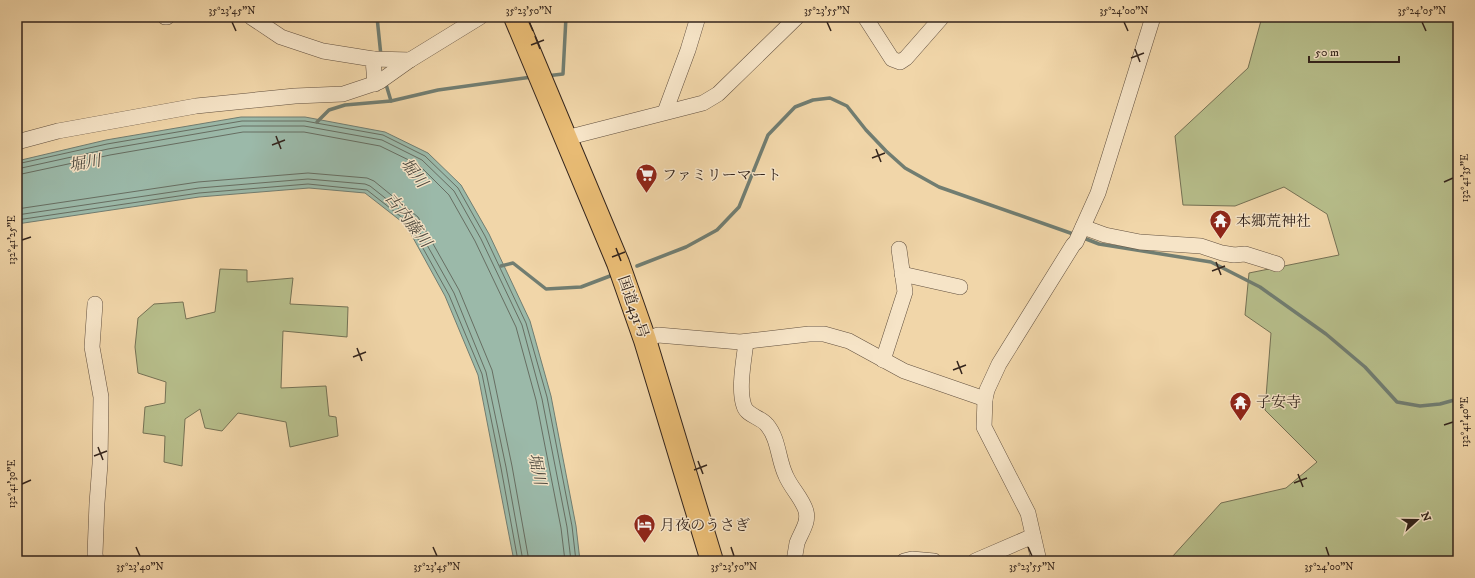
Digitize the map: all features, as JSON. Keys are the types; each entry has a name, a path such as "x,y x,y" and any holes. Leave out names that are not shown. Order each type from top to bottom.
{"highway":[{"name":"国道431号","path":"515,17 618,263 645,340 712,561"}],"street":[{"path":"251,17 281,37 323,51 410,60"},
{"path":"17,142 58,131 196,106 295,96 343,94 384,79 410,60 480,17"},
{"path":"665,112 688,50 698,17"},
{"path":"566,138 703,103 718,94 797,17"},
{"path":"864,17 892,59 900,62 906,58 942,17"},
{"path":"1039,561 1028,513 984,427 985,399 987,390 999,364 1080,233 1098,192 1153,17"},
{"path":"381,58 384,79"},
{"path":"381,58 384,79"},
{"path":"1080,233 1105,235 1140,242 1200,246 1222,253 1234,255 1245,254 1277,264"},
{"path":"883,360 905,292 899,250"},
{"path":"902,274 960,287"},
{"path":"95,304 92,347 101,397 100,464 95,554 96,561"},
{"path":"645,340 658,336 746,342 809,334 824,334 849,341 904,371 985,399"},
{"path":"746,342 742,392 744,406 748,412 767,424 774,435 786,478 797,492 806,511 806,523 797,545 794,561"},
{"path":"975,561 1033,536"},
{"path":"904,561 912,559 934,561"}],"green space":[{"path":"1262,17 1458,17 1458,561 1118,561 1122,557 1172,557 1221,503 1286,488 1317,462 1265,410 1271,333 1245,315 1249,273 1339,255 1327,214 1284,187 1235,206 1183,205 1175,136 1248,68"},
{"path":"220,269 247,270 247,282 293,278 290,304 348,307 347,337 283,331 281,388 326,386 329,416 336,417 338,436 290,447 286,422 238,413 222,431 205,428 200,409 185,419 182,466 164,462 165,436 143,433 145,407 165,403 166,382 138,373 135,347 138,318 154,304 183,302 186,319 215,312"}],"water":[{"path":"241,117 305,117 385,132 428,153 461,185 489,234 530,321 551,396 576,526 580,561 514,561 478,375 445,296 406,225 365,193 309,188 199,197 17,224 17,161 106,140"}],"waterway":[{"path":"377,17 381,56"},
{"path":"546,76 563,74 566,17"},
{"path":"391,101 438,90 532,77"},
{"path":"317,122 329,110 345,105 391,101 385,81"},
{"path":"637,266 686,247 717,230 739,207 768,135 795,107 813,100 830,98 847,106 866,130 905,168 939,187 1076,235"},
{"path":"1081,237 1099,244 1211,262 1260,287 1326,334 1365,367 1397,402 1420,406 1440,404 1458,399"},
{"path":"501,266 513,263 546,289 581,287 610,276"}],"place":[{"name":"ファミリーマート","path":"647,194"},
{"name":"本郷荒神社","path":"1220,240"},
{"name":"子安寺","path":"1241,422"},
{"name":"月夜のうさぎ","path":"644,544"}],"water label":[{"name":"堀川","path":"85,163"},
{"name":"堀川","path":"414,173"},
{"name":"古内藤川","path":"408,220"},
{"name":"堀川","path":"537,469"}]}
